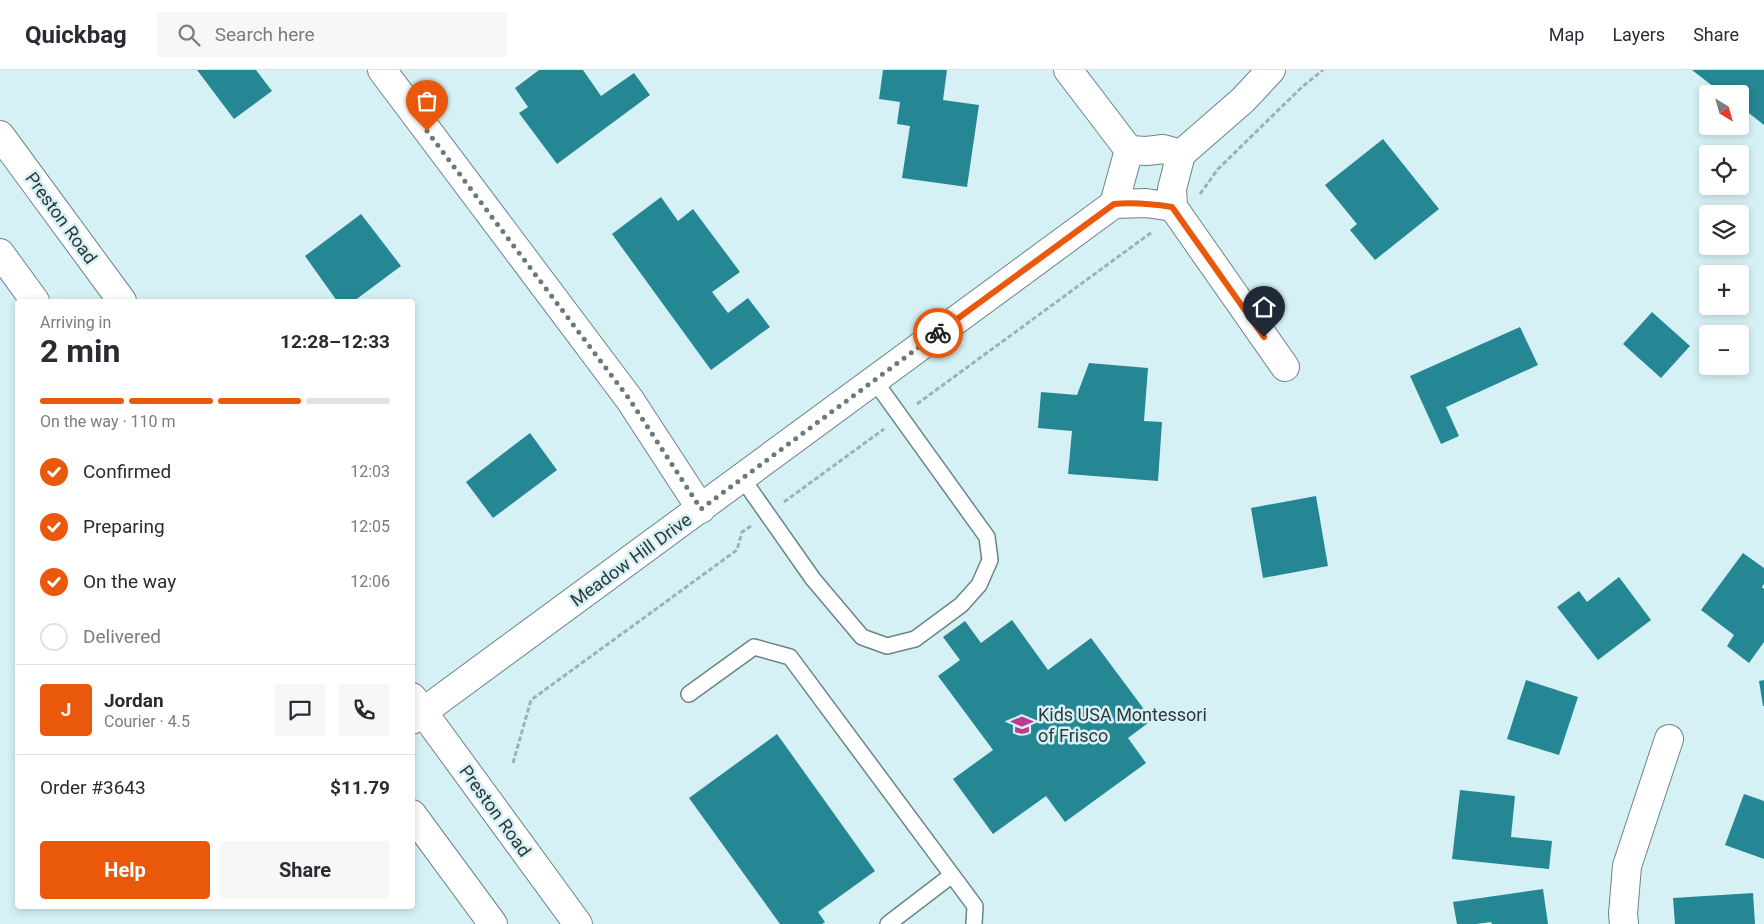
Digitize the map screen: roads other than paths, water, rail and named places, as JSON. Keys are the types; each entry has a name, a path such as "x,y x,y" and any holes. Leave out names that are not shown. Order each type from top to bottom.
{"street":[{"path":"382,70 630,400 701,509"},
{"path":"1068,70 1129,150 1163,150 1181,154"},
{"path":"1166,216 1181,154 1243,100 1271,70"},
{"name":"Preston Road","path":"0,135 121,299"},
{"path":"1129,150 1114,204 1146,203 1166,216 1286,368"},
{"name":"Meadow Hill Drive","path":"416,710 701,509 1114,204"},
{"path":"0,253 34,299"},
{"name":"Preston Road","path":"416,710 578,924"},
{"path":"1624,924 1623,914 1627,866 1669,739"},
{"path":"415,818 493,924"}],"lane":[{"path":"742,478 813,579 862,637 887,646 915,638 930,627 960,604 979,585 990,560 987,537 874,380"},
{"path":"689,694 754,647 790,657 975,906 974,924"},
{"path":"888,924 952,875"}],"place":[{"name":"Kids USA Montessori of Frisco","path":"1022,725"}]}
